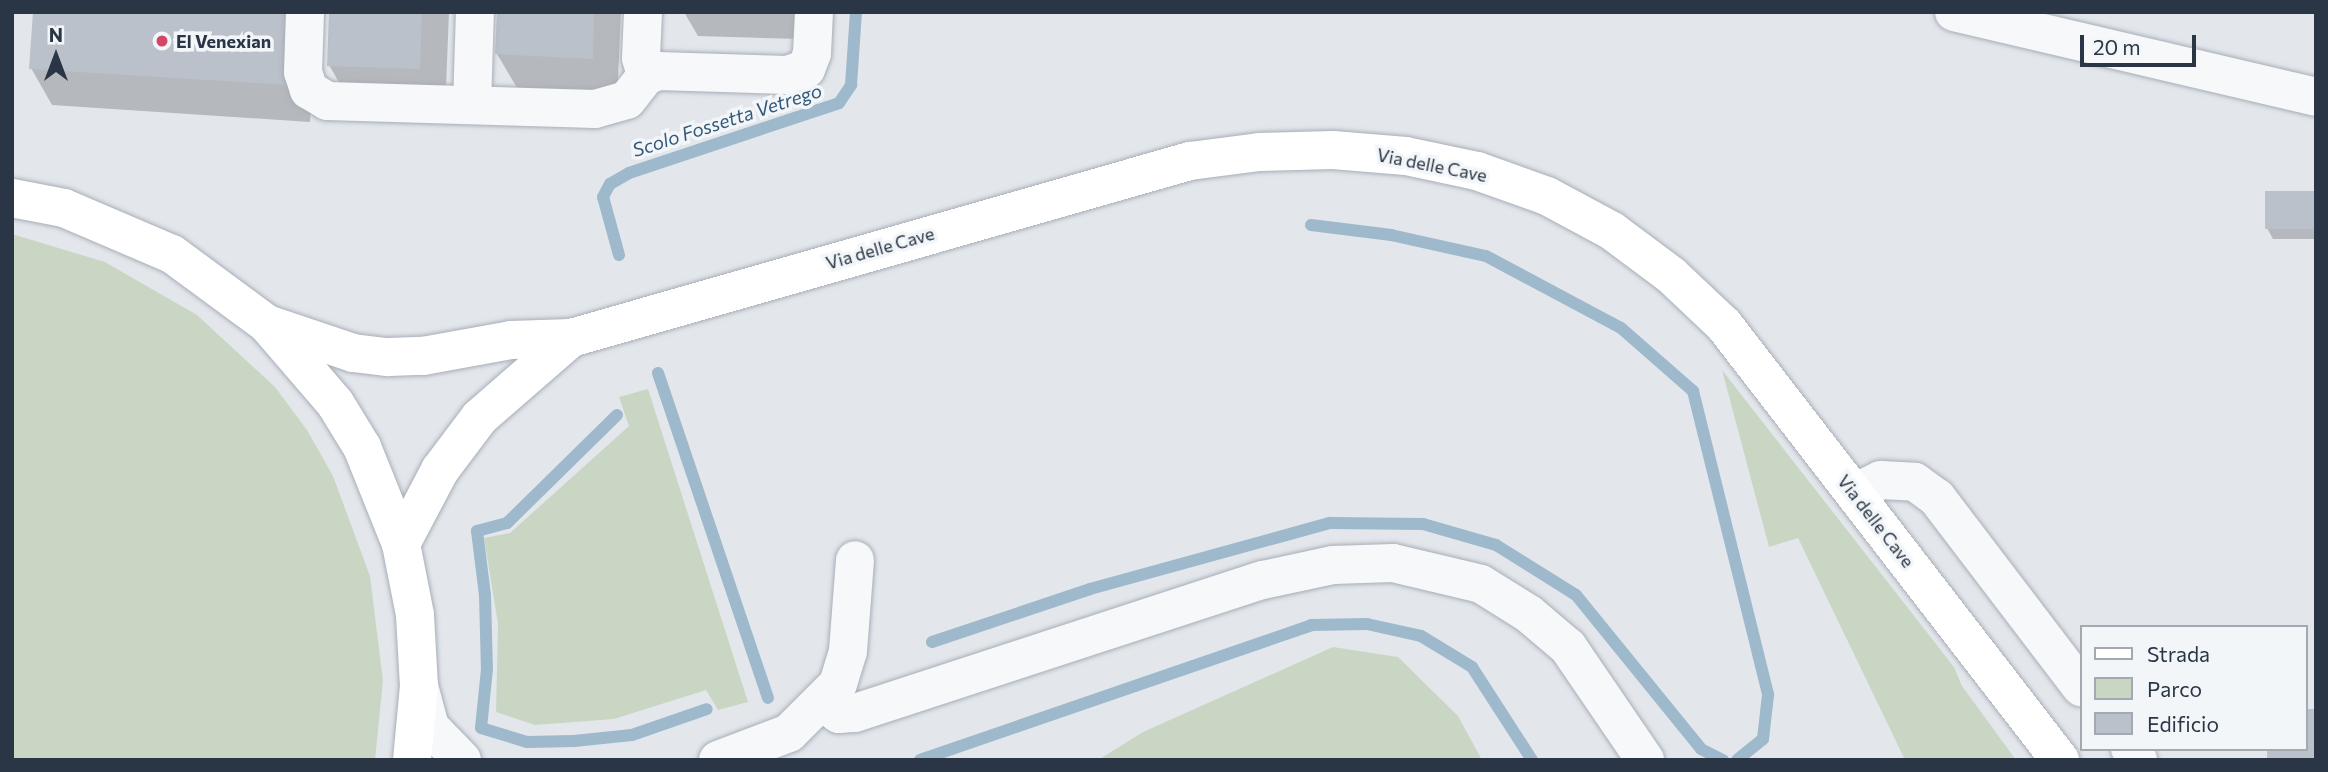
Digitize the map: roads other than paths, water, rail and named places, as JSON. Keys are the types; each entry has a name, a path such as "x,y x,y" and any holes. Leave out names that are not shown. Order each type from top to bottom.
{"main road":[{"name":"Via delle Cave","path":"267,324 353,353 388,357 423,356 511,340 570,338 1190,161 1259,152 1334,150 1406,156 1477,171 1547,196 1612,231 1671,275 1724,325 2060,760"},
{"path":"12,198 75,212 172,254 267,324 327,392 362,447 401,544 415,615 419,686 412,760"},
{"name":"Via delle Cave","path":"401,544 440,470 480,417 570,338"}],"street":[{"path":"305,12 303,72 309,90 327,101 613,108 627,100 646,76 671,70 787,75 806,69 812,53 814,12"},
{"path":"472,105 475,12"},
{"path":"643,12 641,58 646,76"},
{"path":"1954,12 2316,97"},
{"path":"1854,493 1881,481 1915,482 1937,498 2080,686"},
{"path":"718,760 789,733 824,702 838,684 848,651 855,560"},
{"path":"824,702 839,714 855,713 1263,580 1333,565 1393,563 1480,584 1529,614 1567,647 1644,760"},
{"path":"419,686 430,727 462,760"}],"waterway":[{"name":"Scolo Fossetta Vetrego","path":"619,255 603,197 610,184 629,173 839,103 851,85 856,12"},
{"path":"1311,225 1391,235 1486,256 1621,328 1693,391 1768,695 1763,739 1737,760"},
{"name":"Scolo Fossetta Vetrego","path":"658,373 768,698"},
{"path":"617,415 507,523 477,531 485,595 487,669 481,728 527,742 574,741 632,735 707,709"},
{"path":"932,642 1090,589 1330,523 1423,524 1496,545 1576,595 1701,749 1723,760"},
{"path":"920,760 1311,625 1367,624 1421,636 1472,667 1532,760"}],"place":[{"name":"El Venexian","path":"162,41"}]}
